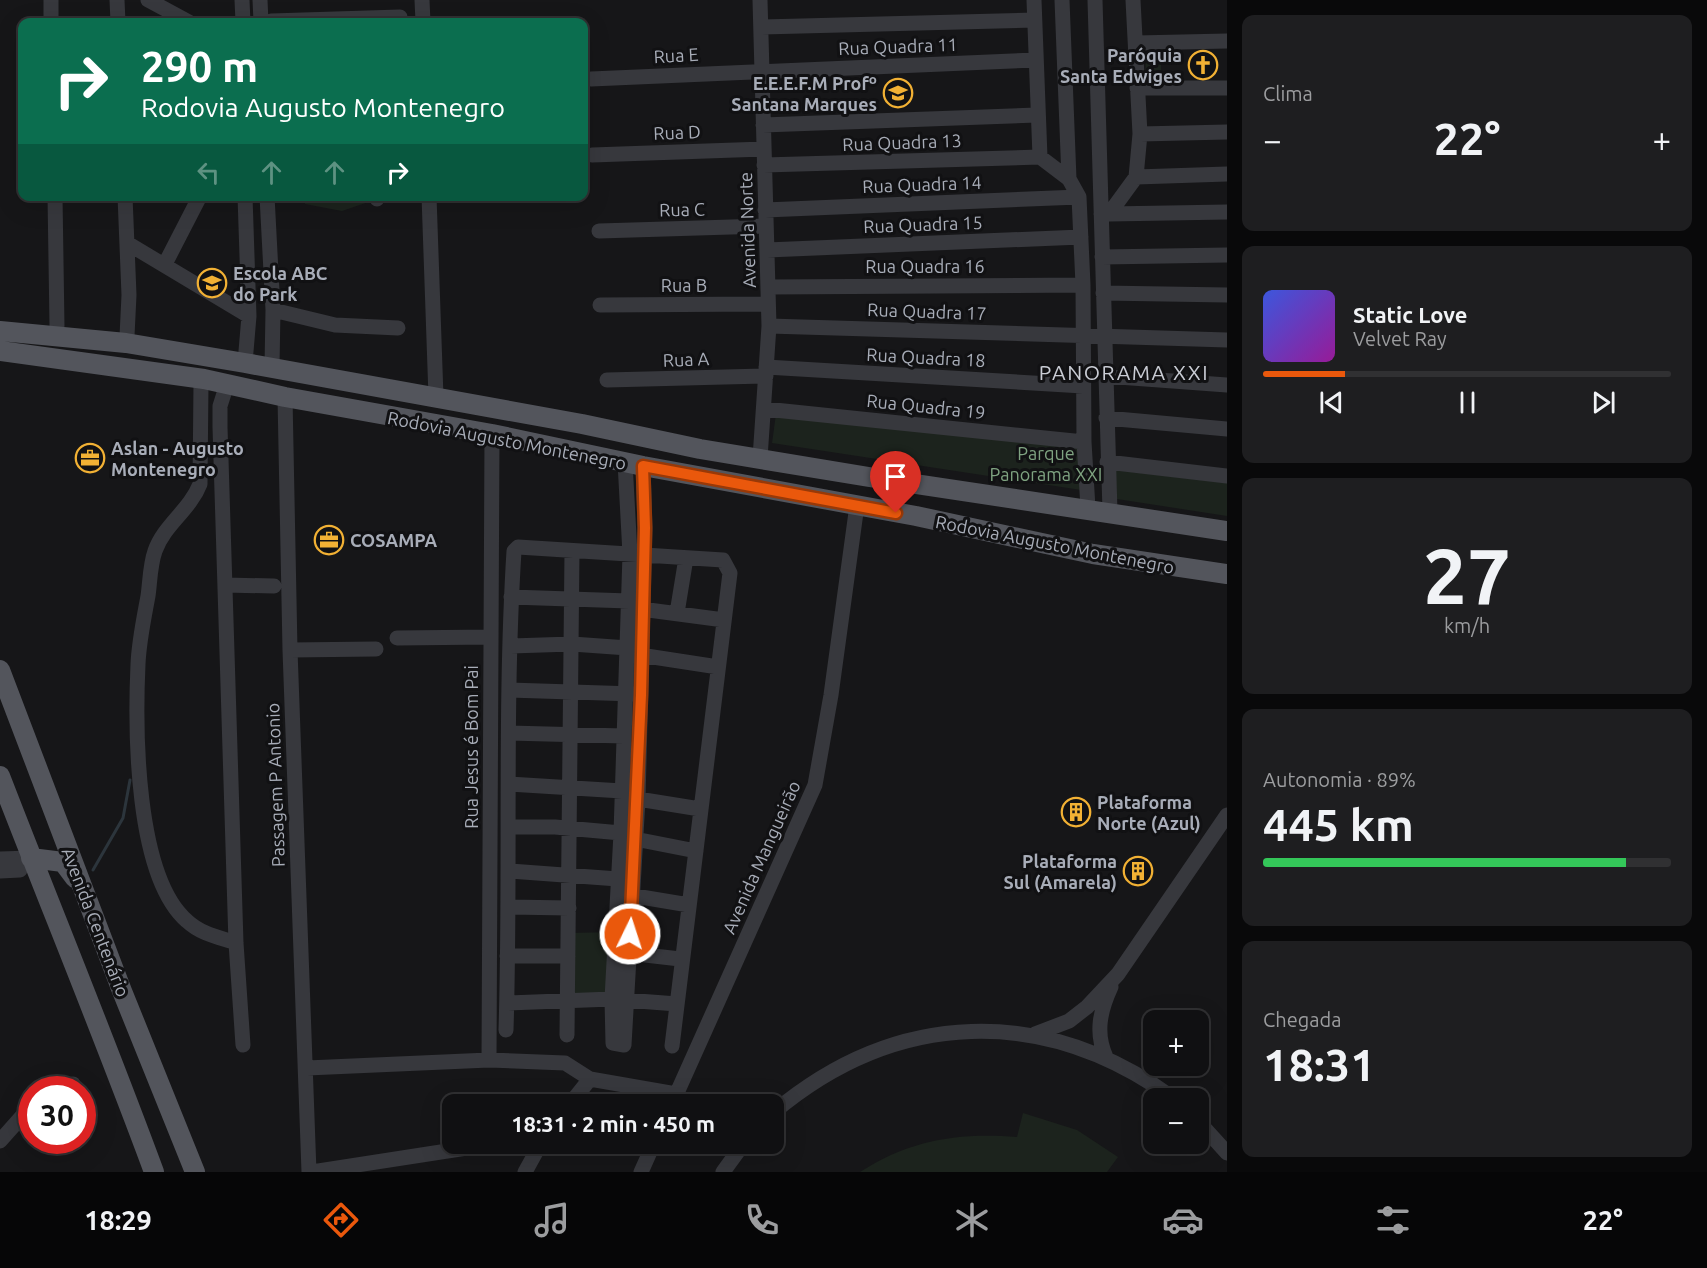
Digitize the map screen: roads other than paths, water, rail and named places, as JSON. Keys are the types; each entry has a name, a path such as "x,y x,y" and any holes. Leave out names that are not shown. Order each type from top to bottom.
{"main road":[{"name":"Rodovia Augusto Montenegro","path":"0,321 57,326 208,348 236,361 760,458 869,477 1088,508 1227,531"},
{"path":"0,331 126,343 236,361"},
{"path":"0,351 165,373 202,381"},
{"name":"Rodovia Augusto Montenegro","path":"0,363 180,384 202,381 227,384 285,397 492,434 634,464 857,505 1093,554 1227,574"},
{"name":"Avenida Centenário","path":"0,670 88,905 195,1172"},
{"name":"Avenida Centenário","path":"0,776 30,868 92,1005 154,1172"},
{"path":"30,868 57,860 70,868 88,905"},
{"path":"92,1005 103,1011 117,1008 121,1004 122,991"},
{"path":"106,1040 117,1024 123,1022 131,1023 140,1031"}],"street":[{"path":"51,0 51,18"},
{"path":"117,0 118,18"},
{"path":"149,0 182,18"},
{"path":"242,0 243,18"},
{"path":"260,0 265,18"},
{"path":"422,0 423,18"},
{"name":"Avenida Norte","path":"760,0 769,326 760,458"},
{"path":"1034,0 1036,115 1040,157 1069,179 1079,197 1083,285 1084,442 1088,508"},
{"path":"1062,0 1069,179"},
{"path":"1095,0 1105,214 1102,257 1110,512"},
{"path":"1105,214 1136,177 1140,134 1133,0"},
{"path":"392,18 400,17"},
{"path":"761,27 1034,20"},
{"path":"1136,44 1227,41"},
{"name":"Rua Quadra 11","path":"762,71 1036,60"},
{"name":"Rua E","path":"591,79 762,71"},
{"path":"1137,88 1227,88"},
{"path":"763,125 1036,115"},
{"path":"1140,134 1227,132"},
{"name":"Rua D","path":"592,155 764,149"},
{"name":"Rua Quadra 13","path":"764,165 1040,157"},
{"path":"1136,177 1227,174"},
{"name":"Rua Quadra 14","path":"765,210 1079,197"},
{"path":"55,201 57,326"},
{"path":"125,201 129,295 127,336"},
{"path":"165,264 197,201"},
{"path":"236,361 249,316 245,201"},
{"path":"267,201 273,310 272,368"},
{"path":"429,201 436,397"},
{"path":"1105,214 1227,212"},
{"name":"Rua C","path":"599,231 766,226"},
{"name":"Rua Quadra 15","path":"767,250 1081,237"},
{"path":"127,243 249,316"},
{"path":"1102,257 1227,255"},
{"name":"Rua Quadra 16","path":"768,287 1083,285"},
{"path":"1103,293 1227,295"},
{"name":"Rua B","path":"600,305 768,304"},
{"path":"273,310 335,325 399,328"},
{"name":"Rua Quadra 17","path":"769,326 1084,335"},
{"path":"1084,335 1227,340"},
{"name":"Rua A","path":"607,380 766,371"},
{"name":"Rua Quadra 18","path":"766,371 1083,386"},
{"path":"1105,376 1227,386"},
{"path":"202,381 199,405 200,484 195,496 165,533 155,552 138,662 138,741 145,826 150,853 173,904 186,921 204,933 236,942"},
{"path":"227,384 220,406 236,942 243,1045"},
{"name":"Passagem P Antonio","path":"285,397 300,974 311,1172"},
{"path":"199,405 220,406"},
{"name":"Rua Quadra 19","path":"765,409 1084,442"},
{"path":"1106,418 1227,429"},
{"name":"Rua Jesus é Bom Pai","path":"489,1060 492,434"},
{"path":"1107,462 1227,476"},
{"path":"618,1000 618,886 638,799 633,694 637,554 634,464"},
{"path":"200,484 222,486"},
{"name":"Avenida Mangueirão","path":"676,1094 814,785 820,763 857,505"},
{"path":"506,1030 510,871 509,690 511,597 515,549 723,560 730,573 696,851 680,959 672,1046"},
{"path":"567,1035 572,551"},
{"path":"677,614 686,558"},
{"path":"225,585 274,586"},
{"path":"511,597 635,605 677,614 724,620"},
{"path":"397,638 491,637"},
{"path":"511,646 572,644 718,667"},
{"path":"290,650 376,649"},
{"path":"509,690 571,690 633,694"},
{"path":"618,1000 628,953 632,896 622,791 624,736 633,694"},
{"path":"509,733 624,736"},
{"path":"509,784 622,791"},
{"path":"638,799 700,809"},
{"path":"1032,1035 1069,1021 1088,1007 1118,974 1227,815"},
{"path":"510,827 569,828 628,836 696,851"},
{"path":"0,859 30,868"},
{"path":"0,872 30,868"},
{"path":"510,871 569,874 618,886 632,896 689,905"},
{"path":"509,907 569,908"},
{"path":"628,953 680,959"},
{"path":"507,956 568,956"},
{"path":"1106,1057 1101,1046 1100,1019 1104,1002 1118,974"},
{"path":"507,1003 618,1000 677,1004"},
{"path":"784,1104 823,1075 884,1047 950,1032 991,1031 1032,1035 1071,1044 1106,1057 1146,1078 1160,1088"},
{"path":"306,1068 489,1060 565,1063 590,1079 653,1094"},
{"path":"578,1094 590,1079"},
{"path":"0,1140 18,1120"},
{"path":"1209,1133 1227,1152"},
{"path":"311,1172 442,1152"},
{"path":"525,1172 535,1154"},
{"path":"641,1172 649,1154"},
{"path":"723,1172 736,1154"}],"waterway":[{"path":"93,870 123,818 130,780"}],"place":[{"name":"Paróquia Santa Edwiges","path":"1203,65"},
{"name":"E.E.E.F.M Profº Santana Marques","path":"898,93"},
{"name":"Escola ABC do Park","path":"212,283"},
{"name":"Aslan - Augusto Montenegro","path":"90,458"},
{"name":"COSAMPA","path":"329,540"},
{"name":"Plataforma Norte (Azul)","path":"1076,812"},
{"name":"Plataforma Sul (Amarela)","path":"1138,871"}],"district":[{"name":"PANORAMA XXI","path":"1124,372"}],"park label":[{"name":"Parque Panorama XXI","path":"1046,463"}]}
